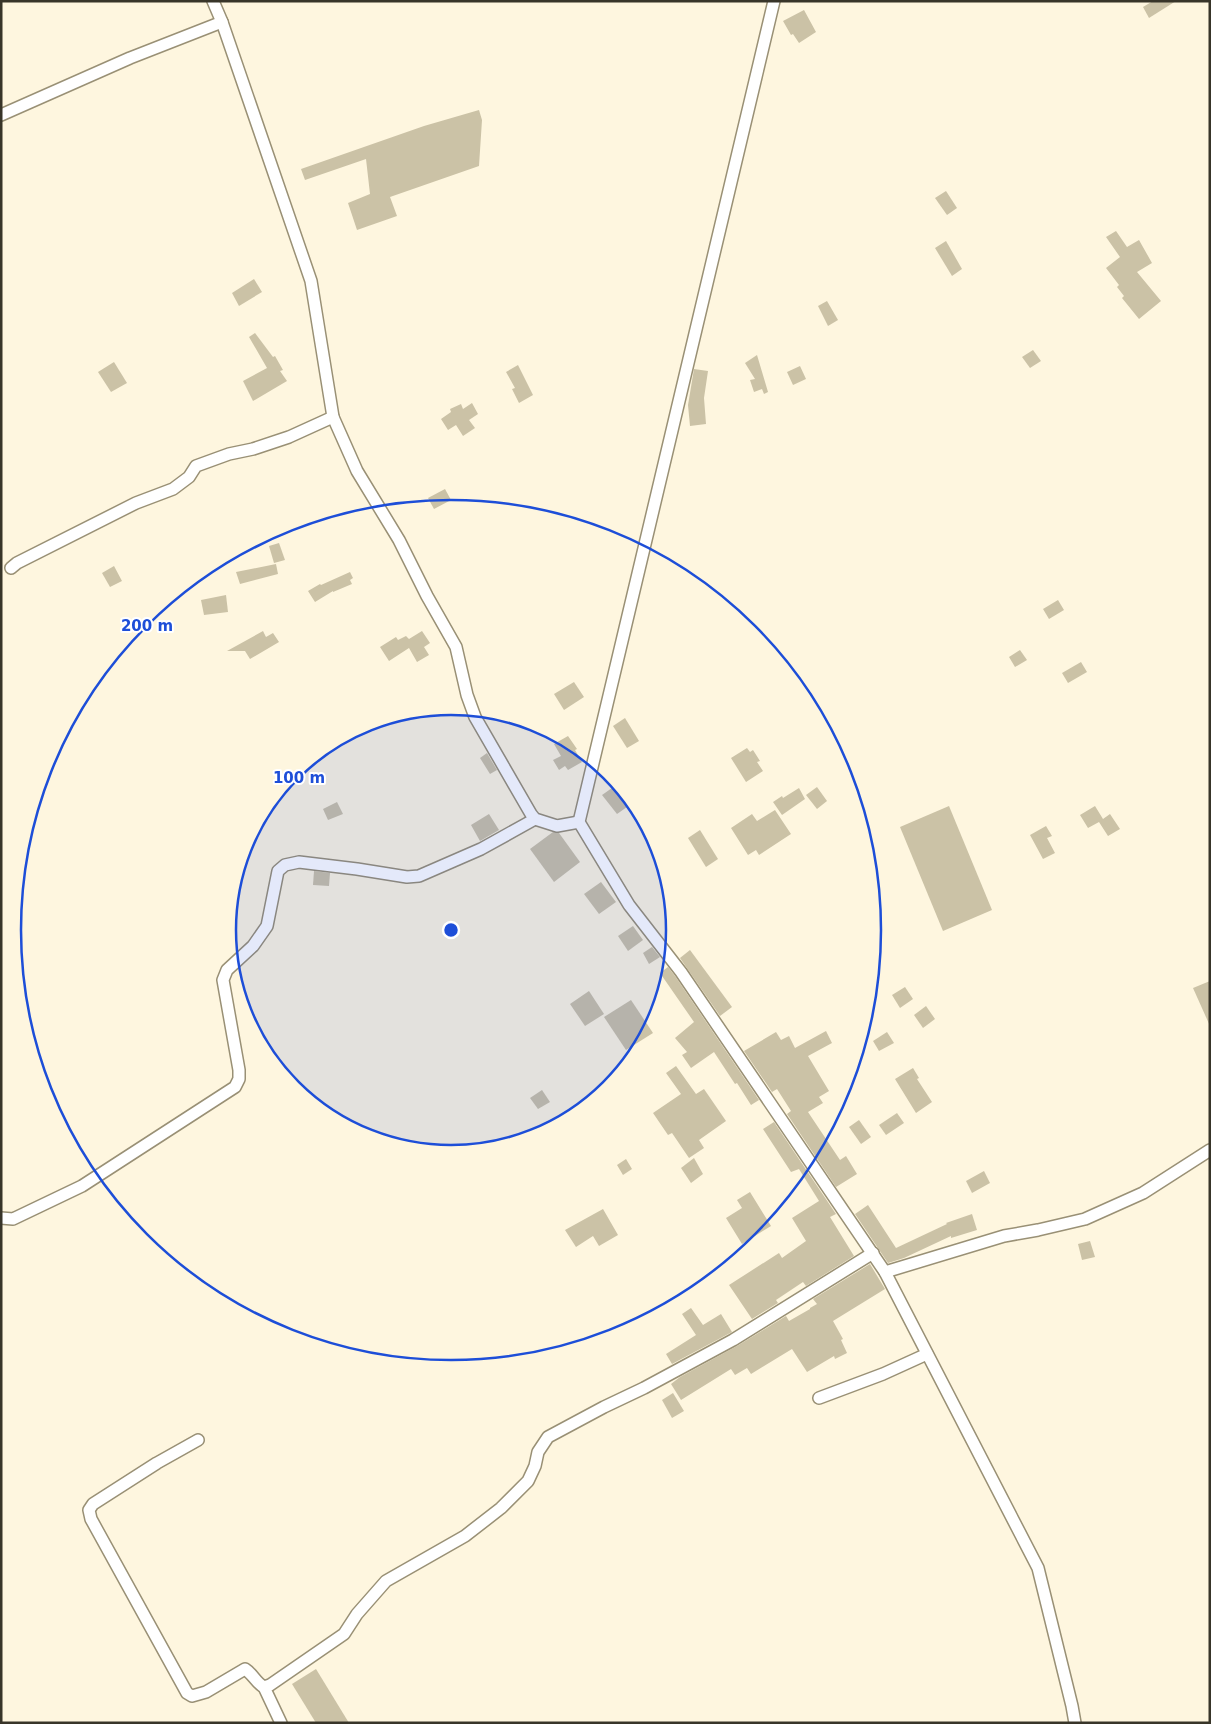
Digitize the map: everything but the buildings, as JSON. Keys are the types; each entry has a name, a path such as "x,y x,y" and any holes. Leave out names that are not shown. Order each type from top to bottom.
{"street":[{"path":"213,1 222,22 311,281 333,417 357,471 399,540 427,596 456,647 467,696 475,717 535,819 557,826 579,822"},
{"path":"774,1 579,822 629,905 681,972 873,1253 884,1272 1038,1568 1075,1723"},
{"path":"1,116 130,58 222,22"},
{"path":"11,568 17,563 136,503 173,488 189,477 196,466 229,454 253,449 289,437 333,417"},
{"path":"1,1218 13,1218 82,1186 236,1087 239,1079 239,1070 223,980 227,970 253,946 267,926 278,871 285,865 299,862 357,868 407,877 419,876 481,849 535,819"},
{"path":"884,1272 910,1266 1004,1236 1085,1219 1143,1193 1210,1150"},
{"path":"264,1687 344,1634 357,1614 386,1581 466,1536 500,1508 528,1481 535,1466 538,1452 548,1437 733,1340 873,1253"},
{"path":"820,1398 883,1374 927,1354"},
{"path":"198,1440 93,1504 89,1510 91,1519 187,1693 192,1696 206,1692 245,1669 264,1687 281,1723"}]}
